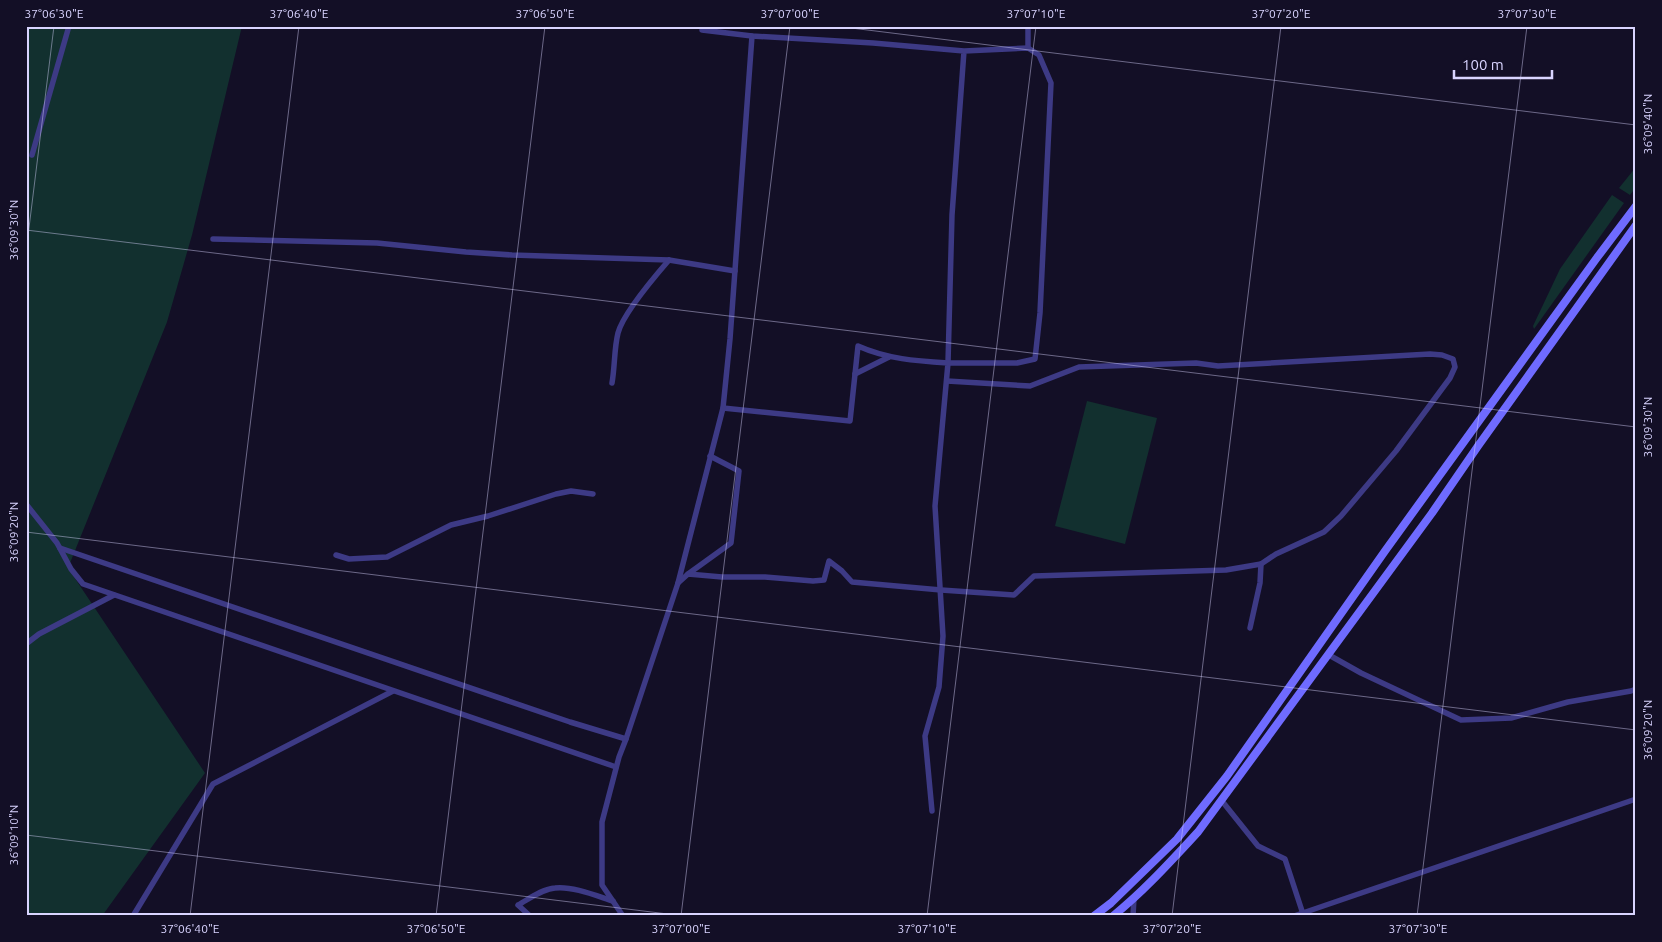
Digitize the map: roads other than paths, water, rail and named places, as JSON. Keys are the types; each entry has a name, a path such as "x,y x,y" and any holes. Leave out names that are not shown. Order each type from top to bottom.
{"main road":[{"path":"1094,916 1111,903 1177,839 1227,776 1357,591 1596,258 1636,206"},
{"path":"1113,916 1170,863 1198,832 1329,655 1388,571 1432,514 1478,446 1636,225"},
{"path":"1377,564 1388,565 1390,568 1388,571"},
{"path":"1357,591 1359,598 1368,599"},
{"path":"1311,656 1322,664"}],"street":[{"path":"32,155 69,26"},
{"path":"1028,26 1028,48"},
{"path":"702,30 752,36 872,42 964,51 1028,48 1039,54 1052,83 1040,313 1035,359 1017,363 913,361 889,357 858,346 850,421 723,408"},
{"path":"623,916 602,885 602,822 616,768 678,583 723,408 752,36"},
{"path":"932,811 925,736 939,687 943,636 935,506 947,381 952,215 964,51"},
{"path":"212,239 377,243 512,255 669,260 735,271"},
{"path":"612,383 614,351 618,330 650,282 669,260"},
{"path":"688,574 819,581 824,580 828,561 842,571 852,582 1014,595 1034,576 1226,570 1261,564 1276,554 1324,532 1341,516 1396,450 1450,378 1455,367 1452,360 1442,355 1430,354 1225,366 1196,363 1079,367 1030,386 947,381"},
{"path":"855,374 889,357"},
{"path":"678,583 731,543 740,471 710,456"},
{"path":"336,555 349,559 387,556 451,525 488,516 556,494 571,491 593,494"},
{"path":"26,504 60,548 71,569 83,584 616,768"},
{"path":"60,548 570,722 626,739"},
{"path":"1250,628 1260,583 1261,564"},
{"path":"26,644 39,634 114,594"},
{"path":"1329,655 1362,673 1461,720 1511,718 1568,702 1636,689"},
{"path":"133,916 213,784 393,691"},
{"path":"1294,916 1636,799"},
{"path":"1222,800 1258,846 1285,859 1303,914"},
{"path":"530,916 518,905 556,888 586,892 613,902"},
{"path":"1133,916 1134,898"}]}
